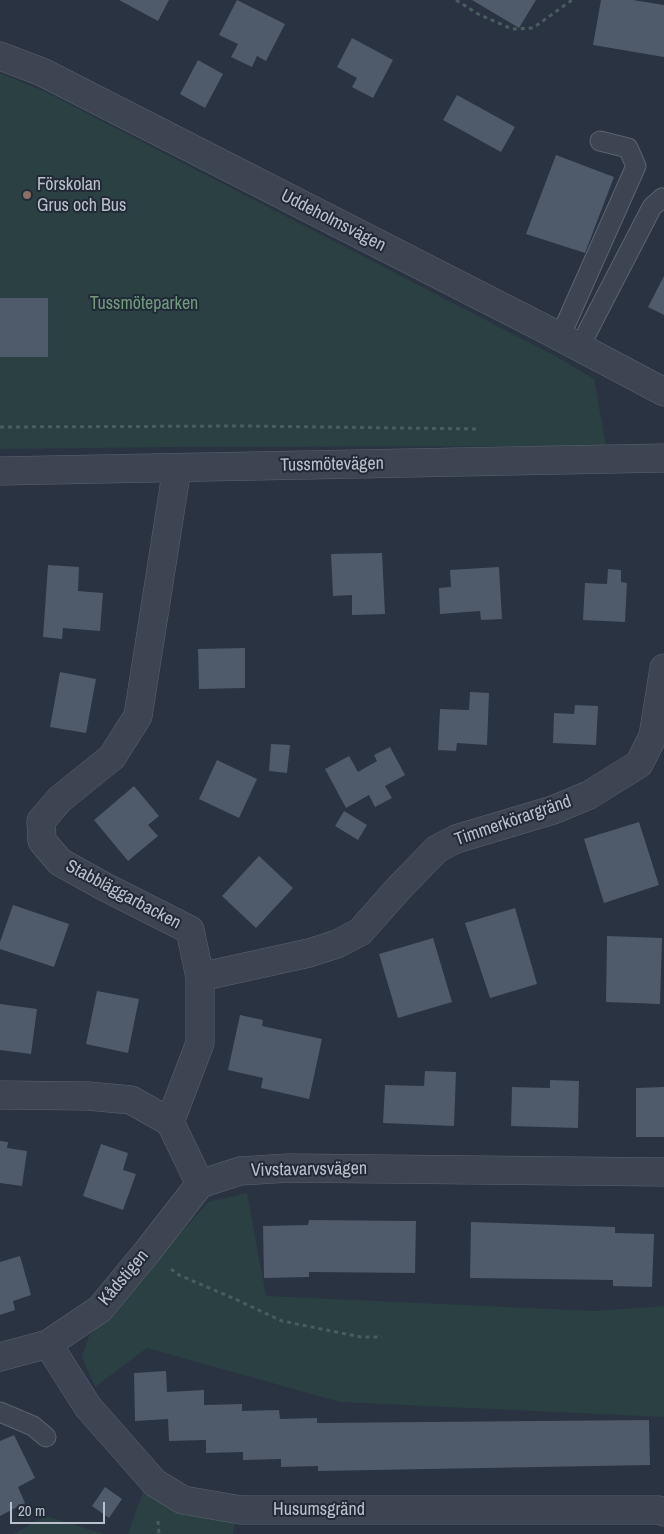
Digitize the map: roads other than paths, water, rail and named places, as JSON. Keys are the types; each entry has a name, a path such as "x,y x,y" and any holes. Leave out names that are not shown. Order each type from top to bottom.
{"street":[{"name":"Uddeholmsvägen","path":"0,56 42,72 664,392"},
{"name":"Tussmötevägen","path":"0,471 664,458"},
{"name":"Stabbläggarbacken","path":"170,1122 200,1043 200,977 190,930 60,862 42,841 41,821 60,799 112,758 138,716 177,468"},
{"name":"Timmerkörargränd","path":"200,977 309,953 338,944 360,932 437,849 456,839 553,810 589,795 639,764 653,736 664,668"},
{"path":"0,1095 88,1096 131,1100 170,1122 200,1184"},
{"name":"Vivstavarvsvägen","path":"200,1184 240,1171 289,1168 664,1172"},
{"name":"Kådstigen","path":"0,1357 48,1344 100,1309 200,1184"},
{"name":"Husumsgränd","path":"48,1344 88,1407 155,1483 183,1500 241,1510 659,1510 664,1512"}],"lane":[{"path":"570,343 636,166 628,148 600,141"},
{"path":"570,343 652,206 662,198 664,199"},
{"path":"0,1412 33,1426 46,1437"}],"place":[{"name":"Förskolan Grus och Bus","path":"27,195"}],"park label":[{"name":"Tussmöteparken","path":"144,304"}]}
